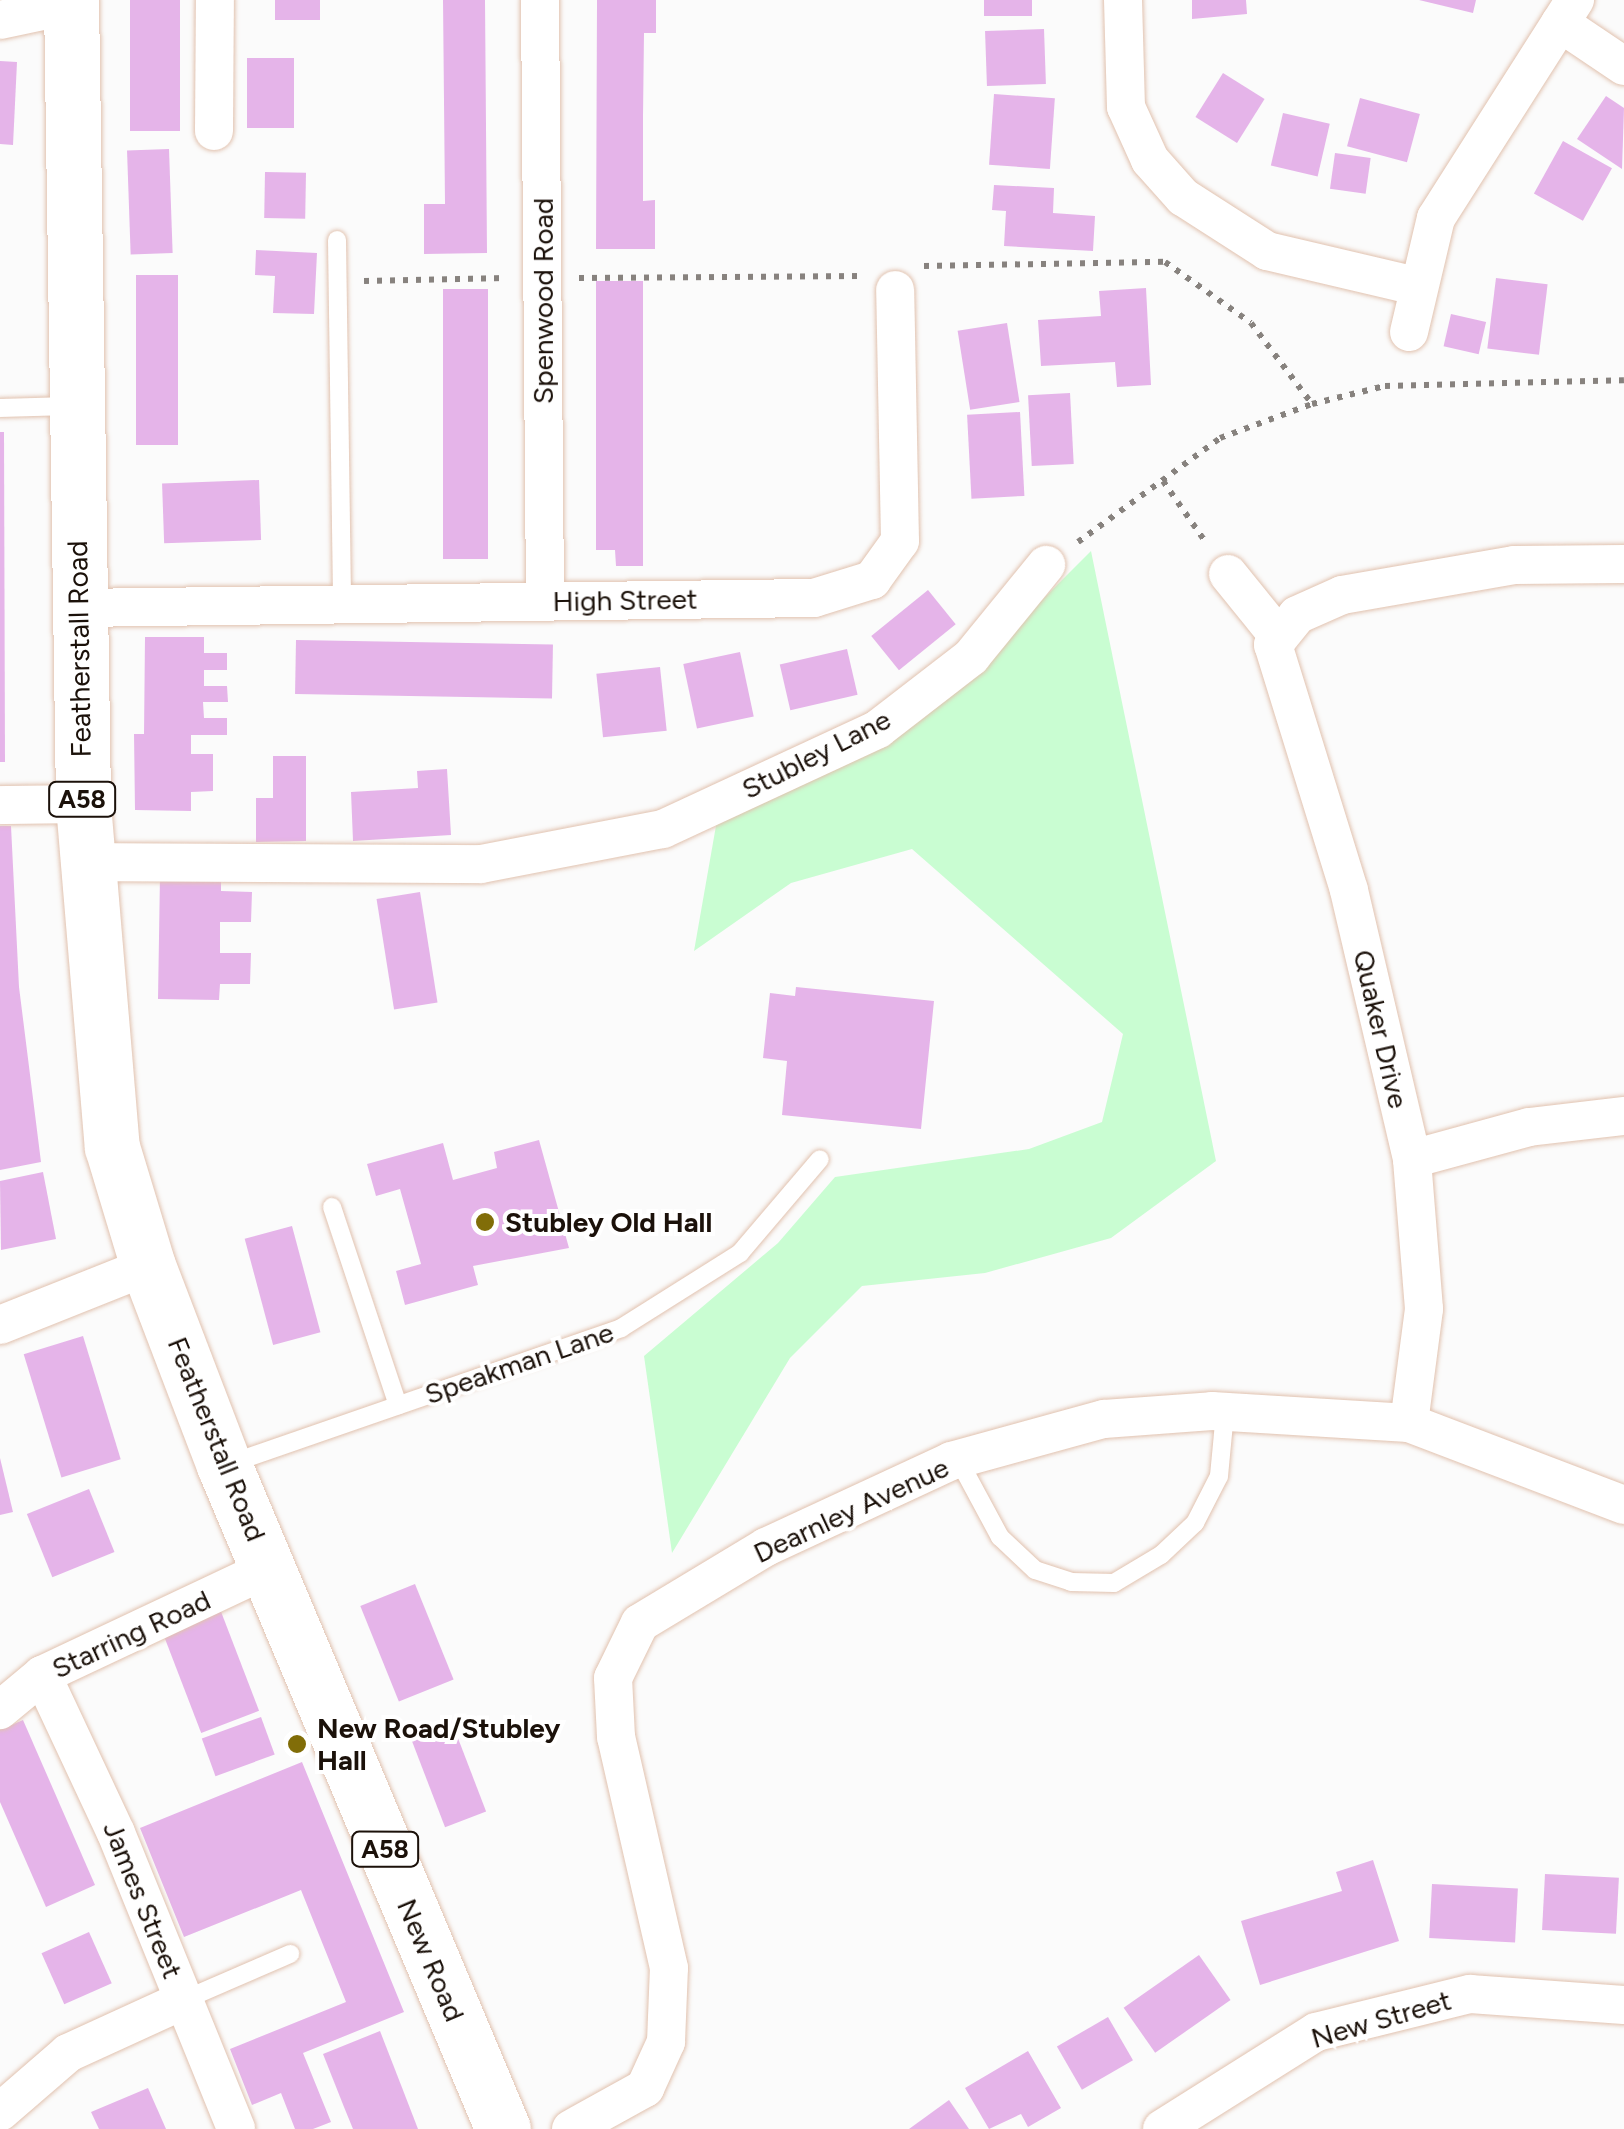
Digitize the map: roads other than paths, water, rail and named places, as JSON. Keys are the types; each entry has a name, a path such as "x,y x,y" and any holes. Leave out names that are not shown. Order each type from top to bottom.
{"highway":[{"name":"Featherstall Road","path":"71,3 82,804 112,1147 148,1266 224,1466 269,1568"},
{"name":"New Road","path":"269,1568 503,2129"}],"street":[{"path":"214,131 215,0"},
{"name":"Spenwood Road","path":"540,0 545,601"},
{"path":"1123,0 1126,107 1150,160 1182,197 1267,251 1416,286"},
{"path":"0,20 71,3"},
{"path":"1408,332 1416,286 1436,218 1568,12 1624,66"},
{"name":"High Street","path":"77,608 814,598 872,580 900,541 896,290"},
{"path":"1228,574 1276,641 1298,615 1342,595 1514,565 1624,564"},
{"name":"Stubley Lane","path":"86,862 482,864 662,829 878,729 971,657 1046,565"},
{"name":"Quaker Drive","path":"1276,641 1349,890 1412,1160 1424,1309 1409,1423"},
{"path":"0,805 82,804"},
{"path":"1412,1160 1528,1126 1624,1116"},
{"path":"0,1325 148,1266"},
{"name":"Dearnley Avenue","path":"571,2129 646,2088 666,2042 669,1968 616,1737 614,1678 640,1622 766,1547 958,1460 1104,1418 1225,1412 1409,1423 1624,1505"},
{"name":"Starring Road","path":"15,1688 269,1568"},
{"name":"James Street","path":"15,1688 184,2000 236,2129"},
{"name":"New Street","path":"1162,2129 1316,2032 1470,1994 1624,2004"},
{"path":"0,2112 68,2053 184,2000"}],"lane":[{"path":"337,240 342,606"},
{"path":"0,408 74,406"},
{"name":"Speakman Lane","path":"224,1466 621,1328 740,1253 820,1158"},
{"path":"332,1207 398,1406"},
{"path":"958,1460 1000,1537 1035,1570 1071,1582 1114,1583 1160,1555 1195,1523 1218,1476 1225,1412"},
{"path":"184,2000 290,1954"}],"place":[{"name":"Stubley Old Hall","path":"485,1222"},
{"name":"New Road/Stubley Hall","path":"297,1744"}]}
